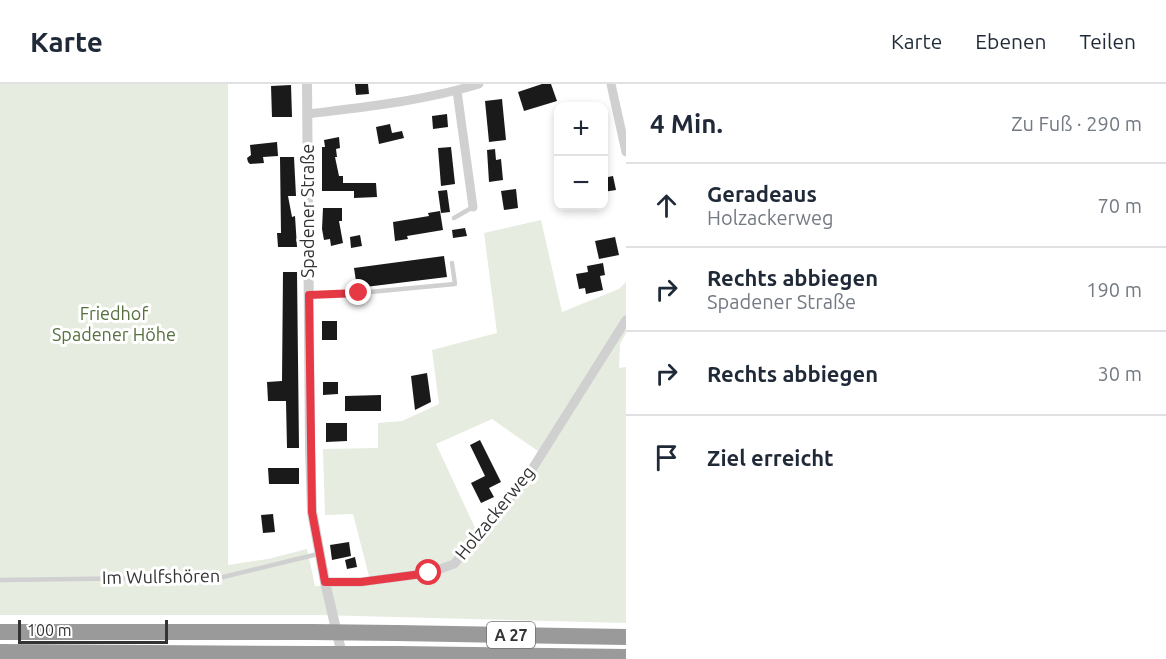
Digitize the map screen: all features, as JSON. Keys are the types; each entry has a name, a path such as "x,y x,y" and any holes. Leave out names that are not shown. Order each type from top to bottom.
{"highway":[{"name":"A 27","path":"0,632 311,632 626,637"},
{"name":"A 27","path":"0,652 626,657"}],"street":[{"name":"Spadener Straße","path":"307,84 312,512 325,582 344,659"},
{"path":"308,114 379,106 457,91 479,84"},
{"path":"611,84 626,152"},
{"path":"457,91 473,207"},
{"name":"Holzackerweg","path":"325,582 361,582 429,573 454,564 524,482 626,320"}],"lane":[{"path":"454,218 473,207"},
{"path":"309,295 455,284 452,263"},
{"name":"Im Wulfshören","path":"0,580 222,577 319,554"}],"green space":[{"name":"Friedhof Spadener Höhe","path":"0,84 228,84 228,565 268,559 307,549 315,586 371,584 353,514 325,515 323,449 378,448 378,423 402,421 439,404 432,350 497,333 484,233 541,220 562,312 619,289 626,282 626,333 620,344 619,368 626,367 626,623 320,615 0,615","holes":["492,419 538,451 520,481 477,532 436,444"]}],"building":[{"path":"355,84 368,84 369,94 356,95"},
{"path":"542,84 551,84 557,101 524,111 518,92"},
{"path":"291,85 292,117 272,117 271,86"},
{"path":"502,99 506,140 489,142 485,101"},
{"path":"447,114 448,127 433,129 432,116"},
{"path":"390,124 392,133 402,131 404,138 379,144 376,127"},
{"path":"339,137 340,148 336,149 337,157 335,157 339,176 343,176 343,183 376,183 377,197 354,198 354,191 322,191 324,140"},
{"path":"277,142 278,156 263,157 264,163 250,164 248,162 247,158 251,155 250,145"},
{"path":"451,147 455,184 441,186 438,148"},
{"path":"495,149 496,160 501,159 503,180 489,182 487,150"},
{"path":"280,157 294,157 296,196 288,196 292,217 295,216 297,247 278,247 277,233 281,233"},
{"path":"613,176 616,190 608,191 608,177"},
{"path":"516,189 518,208 504,210 501,191"},
{"path":"447,190 450,212 441,213 438,191"},
{"path":"323,208 342,208 342,221 339,221 343,243 331,246 330,239 324,240"},
{"path":"440,211 443,230 407,236 408,239 395,241 393,222 429,216 428,213"},
{"path":"465,228 467,236 453,238 452,230"},
{"path":"360,235 362,246 351,248 350,237"},
{"path":"615,237 619,255 599,259 595,241"},
{"path":"444,256 447,277 357,288 354,268"},
{"path":"603,263 605,275 600,276 603,290 586,294 585,288 579,289 576,274 588,272 587,266"},
{"path":"283,272 297,272 299,448 287,448 286,401 268,401 267,382 282,381"},
{"path":"322,321 337,321 337,340 322,340"},
{"path":"427,373 431,402 415,410 411,376"},
{"path":"323,382 338,382 338,394 323,395"},
{"path":"381,395 381,411 345,411 345,396"},
{"path":"326,423 347,423 347,441 326,442"},
{"path":"480,440 501,482 489,488 494,497 481,503 471,483 485,476 470,445"},
{"path":"268,468 299,468 299,484 269,484"},
{"path":"273,514 275,532 263,533 261,515"},
{"path":"349,542 351,556 332,560 330,545"},
{"path":"355,557 357,567 347,569 345,560"}],"route":[{"path":"359,293 337,292 309,295 312,512 325,582 361,582 429,573"}]}
